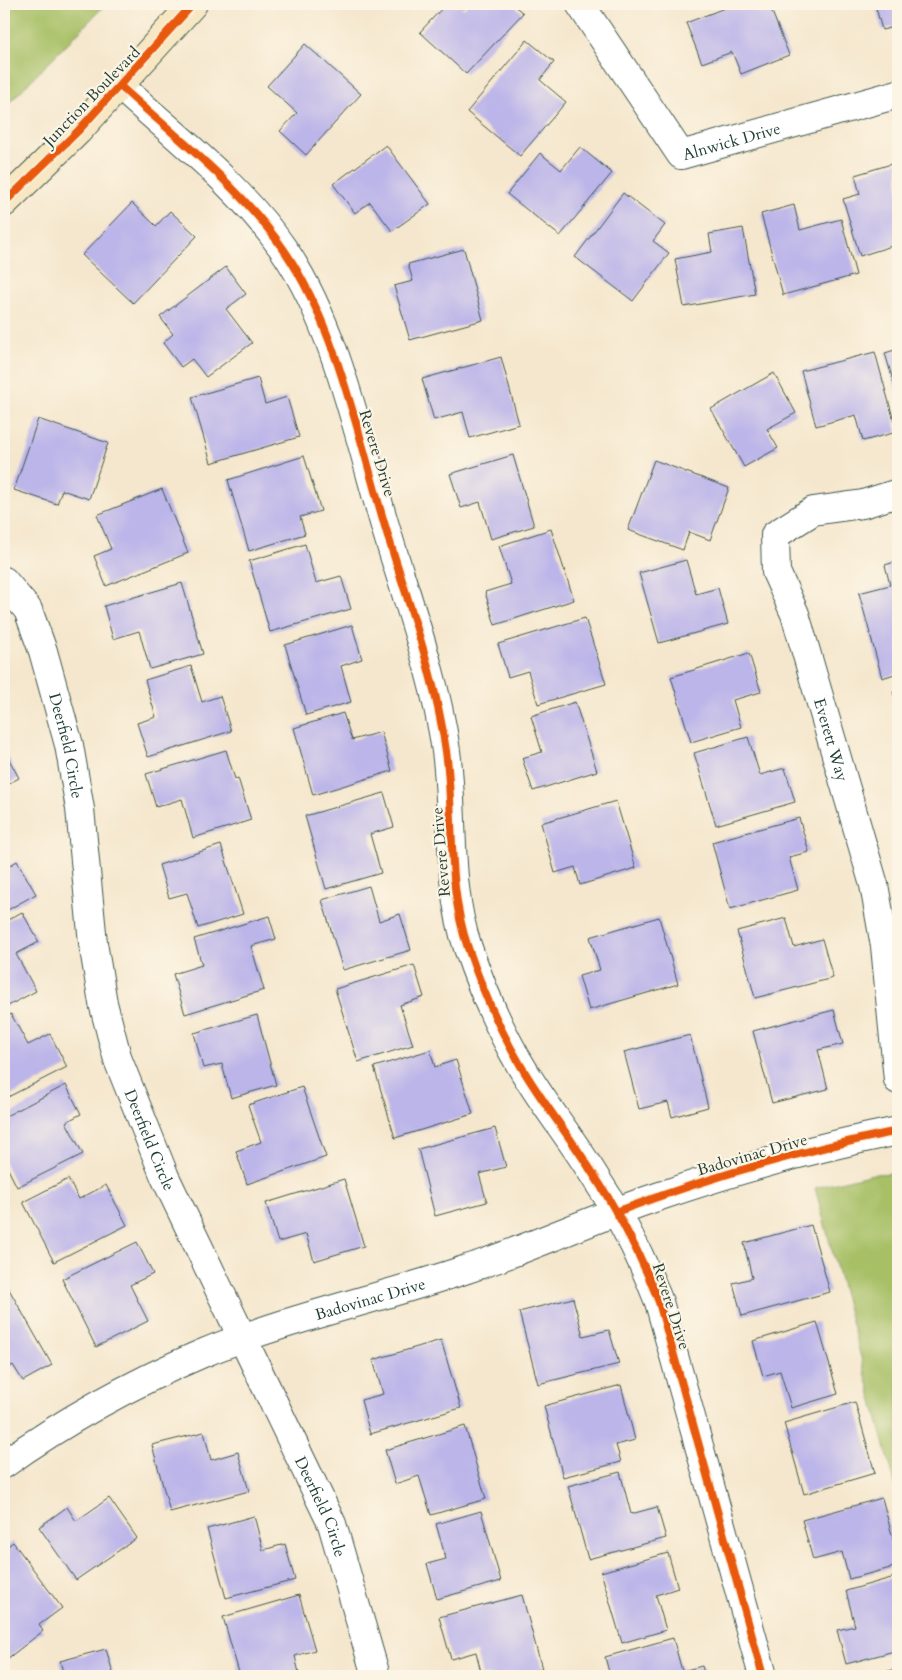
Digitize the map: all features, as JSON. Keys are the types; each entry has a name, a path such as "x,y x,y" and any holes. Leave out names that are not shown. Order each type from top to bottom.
{"main road":[{"name":"Junction Boulevard","path":"4,204 78,131 193,4"}],"street":[{"name":"Alnwick Drive","path":"580,4 681,154 898,94"},
{"name":"Revere Drive","path":"120,86 214,170 251,208 284,250 311,295 335,359 432,684 446,752 453,873 466,944 493,1012 521,1066 590,1169 640,1254 659,1302 763,1676"},
{"name":"Everett Way","path":"898,493 863,504 813,511 775,535 775,544 776,572 795,614 874,885 885,946 898,1080"},
{"name":"Deerfield Circle","path":"4,581 28,610 43,651 69,745 80,809 93,943 103,1003 118,1060 165,1178 332,1524 376,1676"},
{"name":"Badovinac Drive","path":"4,1464 51,1430 120,1390 203,1353 468,1269 657,1196 841,1142 898,1131"}],"green space":[{"path":"4,4 106,4 4,108"},
{"path":"898,1173 898,1494 815,1188 873,1174"}],"building":[{"path":"446,4 458,4 464,9 468,4 512,4 523,13 466,74 420,32"},
{"path":"735,4 769,4 789,55 741,74 732,52 702,63 686,23"},
{"path":"875,4 898,4 898,26 882,30"},
{"path":"527,40 554,62 540,80 566,102 520,156 467,112"},
{"path":"305,44 361,94 306,155 280,131 297,113 267,86"},
{"path":"386,145 430,204 392,231 370,202 355,213 333,184"},
{"path":"580,147 612,173 560,236 507,194 540,153 561,170"},
{"path":"898,162 898,244 860,256 843,199 860,194 855,175"},
{"path":"623,193 665,225 653,241 669,253 633,301 575,257"},
{"path":"132,203 156,226 170,211 197,236 133,303 82,255"},
{"path":"794,205 800,230 841,219 856,275 783,295 761,214"},
{"path":"743,228 755,294 684,307 675,259 712,252 709,234"},
{"path":"464,249 483,320 410,340 394,286 413,281 408,264"},
{"path":"226,267 246,294 226,309 252,343 206,377 192,359 181,367 163,343 173,334 160,317"},
{"path":"898,349 898,398 885,353"},
{"path":"875,352 897,432 863,441 856,415 816,426 801,371"},
{"path":"501,357 519,424 470,438 463,412 434,420 422,379"},
{"path":"774,373 796,413 767,429 778,448 744,467 711,409"},
{"path":"258,378 265,404 287,397 299,437 211,463 192,397"},
{"path":"38,419 108,443 89,499 62,490 57,504 14,490"},
{"path":"513,455 534,526 491,539 480,502 461,508 450,474"},
{"path":"304,456 321,511 300,517 305,534 249,551 228,480"},
{"path":"654,460 729,488 710,540 689,532 683,550 628,530"},
{"path":"162,489 188,553 106,586 94,556 111,549 97,515"},
{"path":"551,529 574,600 495,625 485,592 511,584 499,546"},
{"path":"305,544 316,583 341,576 351,609 270,632 249,561"},
{"path":"686,560 696,594 718,588 728,624 659,643 639,573"},
{"path":"898,561 898,673 882,678 859,593 890,585 885,565"},
{"path":"182,583 203,654 150,669 139,631 113,639 104,606"},
{"path":"585,618 606,684 538,704 528,671 508,677 498,644"},
{"path":"352,625 362,659 341,666 351,702 306,715 285,645"},
{"path":"749,653 761,692 733,700 741,727 691,742 671,677"},
{"path":"191,666 202,702 220,696 231,731 148,757 137,723 156,717 145,680"},
{"path":"898,691 898,708 893,692"},
{"path":"575,702 597,771 533,791 522,758 542,752 531,716"},
{"path":"343,713 352,740 381,732 392,771 313,795 294,728"},
{"path":"748,737 760,775 785,768 795,802 716,825 694,753"},
{"path":"4,750 19,778 4,786"},
{"path":"226,750 235,779 238,778 251,820 193,838 182,799 156,807 146,774"},
{"path":"384,793 394,827 370,834 381,873 326,889 305,816"},
{"path":"616,801 636,868 580,885 575,867 555,873 541,823"},
{"path":"799,818 809,852 789,857 798,890 730,909 712,842"},
{"path":"221,845 243,914 198,928 187,893 169,898 159,865"},
{"path":"17,861 36,894 4,912 4,869"},
{"path":"369,886 379,921 400,914 411,950 343,970 322,900"},
{"path":"22,912 39,942 16,954 36,991 4,1008 4,922"},
{"path":"269,916 276,939 251,946 264,990 185,1014 173,974 202,965 194,939"},
{"path":"659,917 678,984 589,1010 579,976 600,970 590,937"},
{"path":"786,918 794,947 822,939 833,978 755,998 737,931"},
{"path":"414,965 424,997 400,1005 413,1045 358,1062 335,989"},
{"path":"834,1010 843,1044 818,1050 828,1089 772,1103 753,1031"},
{"path":"11,1014 28,1045 50,1034 67,1067 4,1099 4,1018"},
{"path":"257,1015 276,1085 231,1098 222,1064 203,1068 194,1033"},
{"path":"690,1035 708,1107 672,1117 668,1102 639,1109 624,1052"},
{"path":"430,1050 435,1067 456,1060 473,1114 395,1138 374,1067"},
{"path":"66,1085 81,1114 66,1122 83,1154 17,1187 4,1161 4,1117"},
{"path":"302,1087 326,1157 247,1184 236,1151 261,1142 248,1105"},
{"path":"495,1128 506,1167 479,1174 487,1202 435,1216 418,1149"},
{"path":"68,1179 79,1199 106,1185 127,1225 54,1262 23,1202"},
{"path":"344,1179 364,1246 314,1261 306,1234 278,1242 266,1203"},
{"path":"811,1225 830,1292 742,1316 733,1283 752,1278 744,1243"},
{"path":"137,1242 153,1274 130,1285 148,1321 96,1347 62,1279"},
{"path":"6,1284 52,1365 23,1381 13,1365 4,1370 4,1285"},
{"path":"573,1298 583,1336 609,1330 619,1364 538,1384 519,1312"},
{"path":"817,1322 838,1394 791,1408 780,1371 763,1376 753,1341"},
{"path":"441,1340 461,1408 370,1434 361,1400 383,1394 373,1360"},
{"path":"621,1385 635,1440 616,1445 621,1462 563,1477 544,1406"},
{"path":"855,1402 875,1473 804,1494 784,1423"},
{"path":"465,1426 486,1499 431,1515 419,1476 395,1484 385,1450"},
{"path":"204,1432 211,1460 238,1452 249,1491 170,1512 152,1445"},
{"path":"620,1472 631,1514 657,1507 666,1538 588,1559 568,1486"},
{"path":"109,1498 137,1538 76,1580 39,1527 67,1507 76,1521"},
{"path":"882,1498 898,1557 898,1566 849,1579 842,1552 813,1560 802,1520"},
{"path":"481,1511 501,1581 437,1599 427,1564 446,1559 436,1524"},
{"path":"254,1516 263,1550 285,1544 295,1580 226,1598 207,1529"},
{"path":"13,1542 62,1608 39,1625 43,1631 7,1659 4,1655 4,1549"},
{"path":"668,1553 678,1588 656,1595 666,1630 622,1643 601,1572"},
{"path":"898,1576 898,1650 846,1664 837,1630 855,1626 846,1591"},
{"path":"299,1595 315,1650 295,1656 299,1673 287,1676 240,1676 223,1617"},
{"path":"522,1595 542,1669 517,1676 482,1676 476,1652 451,1659 439,1617"},
{"path":"673,1638 682,1671 702,1666 705,1676 610,1676 605,1657"},
{"path":"106,1649 114,1676 64,1676 60,1661"},
{"path":"898,1668 898,1676 871,1676"}],"cycle path":[{"path":"4,203 78,131 193,4"},
{"path":"120,86 207,164 248,205 284,250 302,280 318,313 344,384 385,526 420,637 435,694 449,776 452,850 457,899 461,924 468,948 479,979 505,1038 529,1079 582,1156 610,1201 637,1250 659,1302 763,1676"},
{"path":"616,1212 756,1166 898,1131"}]}
